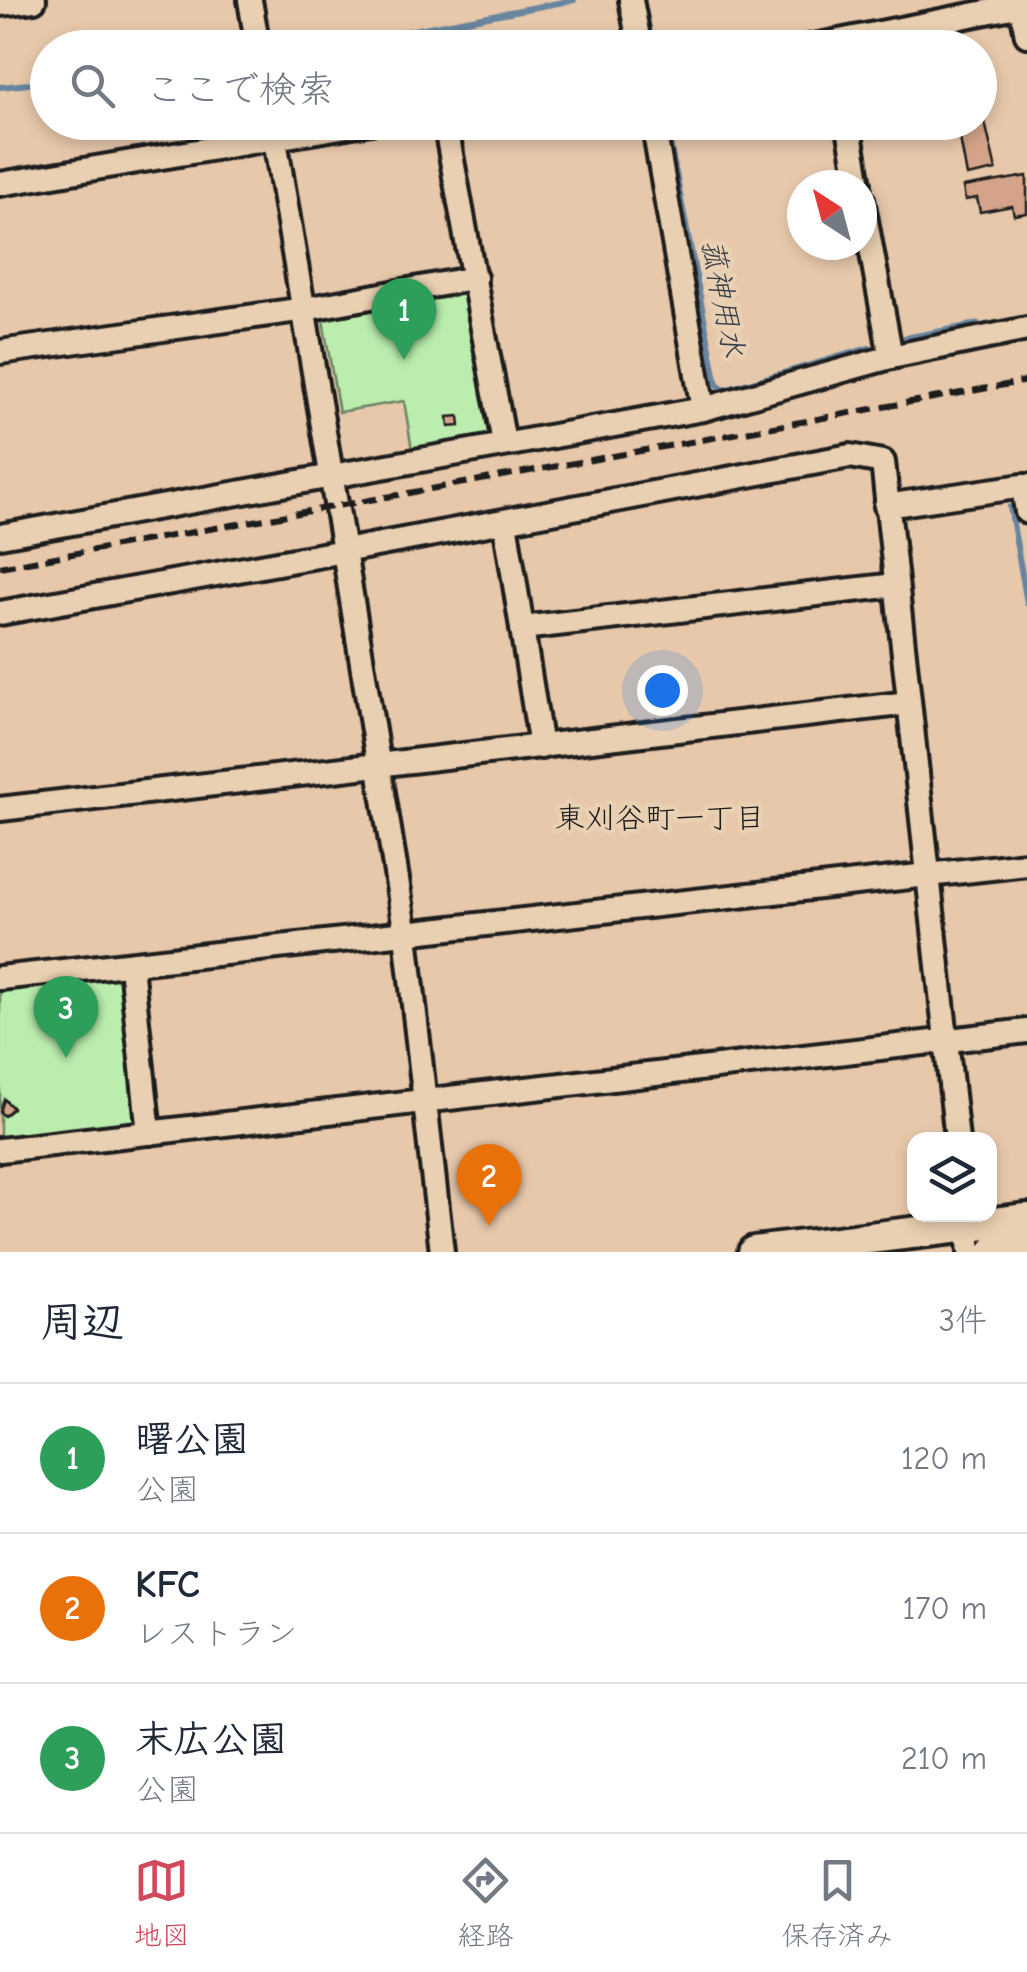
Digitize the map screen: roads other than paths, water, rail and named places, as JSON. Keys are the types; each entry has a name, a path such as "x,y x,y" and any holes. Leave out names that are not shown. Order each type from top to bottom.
{"main road":[{"path":"754,1252 967,1231 1027,1220"},
{"path":"994,1252 1027,1248"}],"street":[{"path":"0,4 34,0"},
{"path":"250,0 255,30"},
{"path":"630,0 636,30"},
{"path":"902,30 1023,3 1027,35"},
{"path":"0,184 227,140"},
{"path":"275,140 335,475 406,935 442,1252"},
{"path":"448,140 504,443"},
{"path":"657,140 704,409"},
{"path":"851,140 857,170"},
{"path":"873,260 891,357"},
{"path":"0,352 305,309 475,278"},
{"path":"0,536 704,409 891,357 1027,329"},
{"path":"0,613 850,456 883,462 956,1132"},
{"path":"886,506 1025,486 1027,512"},
{"path":"505,522 541,747"},
{"path":"522,628 896,585"},
{"path":"0,809 909,703"},
{"path":"0,978 1027,864"},
{"path":"130,966 149,1133"},
{"path":"0,1150 1027,1032"}],"waterway":[{"name":"菰神用水","path":"413,30 574,0"},
{"name":"菰神用水","path":"643,0 649,30"},
{"name":"菰神用水","path":"0,87 30,84"},
{"name":"菰神用水","path":"669,140 717,385 725,390 869,348"},
{"name":"菰神用水","path":"895,340 978,324"},
{"name":"菰神用水","path":"1010,507 1027,603"}],"railway":[{"path":"0,567 1027,381"}],"place":[{"name":"曙公園","path":"404,360"},
{"name":"末広公園","path":"66,1058"},
{"name":"KFC","path":"489,1226"}],"district":[{"name":"東刈谷町一丁目","path":"660,818"}]}
